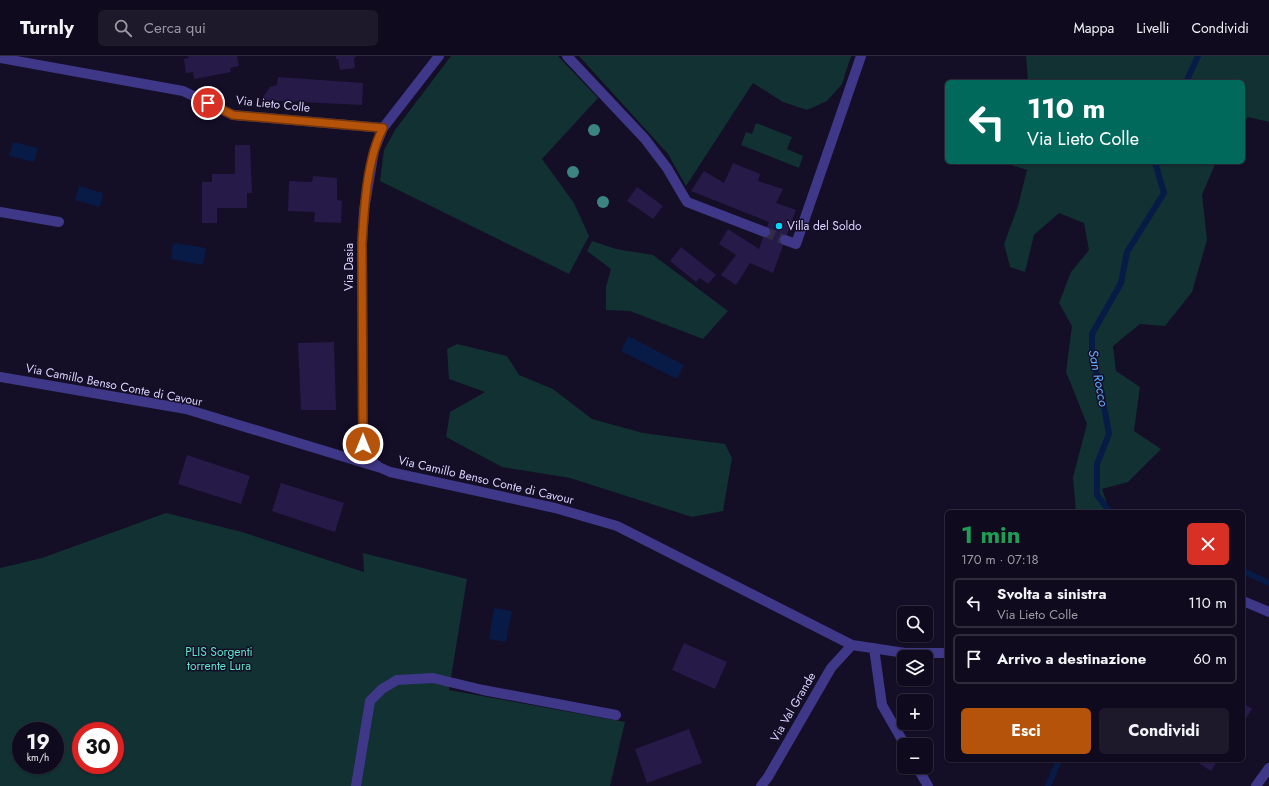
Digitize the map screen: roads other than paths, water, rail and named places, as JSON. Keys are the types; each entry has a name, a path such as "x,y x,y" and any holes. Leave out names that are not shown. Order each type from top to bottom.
{"street":[{"name":"Via Dasia","path":"382,468 373,463 367,455 363,444 362,244 364,210 374,151 383,128 439,56"},
{"path":"567,56 645,139 667,168 686,202 766,232"},
{"path":"785,240 796,244 861,56"},
{"name":"Via Lieto Colle","path":"0,58 184,91 233,115 383,128"},
{"path":"0,212 59,222"},
{"name":"Via Camillo Benso Conte di Cavour","path":"0,377 186,409 382,468 390,472 555,508 617,526 852,645 905,653 945,653"},
{"path":"1245,602 1269,612"},
{"name":"Via Val Grande","path":"761,786 768,777 831,668 852,645"},
{"path":"874,648 882,705 901,738"},
{"path":"356,786 370,701 382,689 397,680 433,678 483,690 616,715"},
{"path":"1256,786 1269,768"},
{"path":"921,774 928,786"}],"water":[{"path":"13,142 38,148 34,162 9,156"},
{"path":"79,186 103,193 100,207 75,200"},
{"path":"173,243 206,248 203,265 171,259"},
{"path":"628,336 684,365 677,379 621,351"},
{"path":"494,608 512,611 506,642 489,639"}],"waterway":[{"name":"San Rocco","path":"1187,80 1198,56"},
{"name":"San Rocco","path":"1108,510 1097,495 1097,464 1109,434 1101,389 1092,358 1092,334 1121,283 1127,252 1164,193 1156,164"},
{"path":"1245,572 1269,583"},
{"name":"San Rocco","path":"1048,786 1058,762"}],"tunnel":[{"path":"765,232 785,240"}],"place":[{"name":"Villa del Soldo","path":"779,226"}],"park label":[{"name":"PLIS Sorgenti torrente Lura","path":"219,659"}]}
